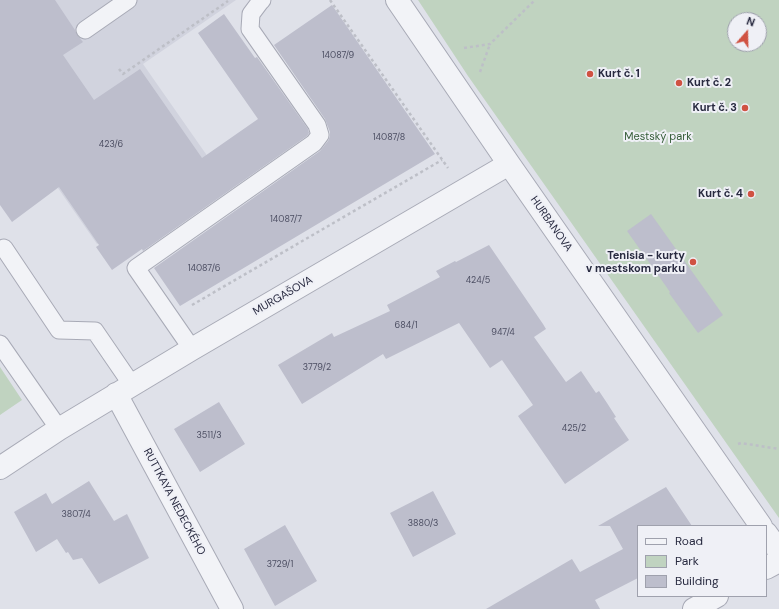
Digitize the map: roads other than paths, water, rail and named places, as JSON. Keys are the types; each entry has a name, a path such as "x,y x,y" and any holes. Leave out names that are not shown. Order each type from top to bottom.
{"street":[{"name":"HURBANOVA","path":"397,0 509,164 760,525"},
{"name":"MURGAŠOVA","path":"0,468 59,429 192,349 509,164"},
{"name":"RUTTKAYA NEDECKÉHO","path":"124,390 232,609"},
{"path":"767,534 779,551"},
{"path":"767,567 779,561"},
{"path":"694,609 715,597"}],"lane":[{"path":"85,30 128,0"},
{"path":"192,349 136,268 314,143 320,135 317,125 250,29 251,14 262,0"},
{"path":"4,248 59,330 95,331 124,390"},
{"path":"0,344 59,429"}],"place":[{"name":"Kurt č. 1","path":"590,74"},
{"name":"Kurt č. 2","path":"679,83"},
{"name":"Kurt č. 3","path":"745,108"},
{"name":"Kurt č. 4","path":"751,194"},
{"name":"Tenisia - kurty v mestskom parku","path":"693,262"}],"park label":[{"name":"Mestský park","path":"658,137"}]}
